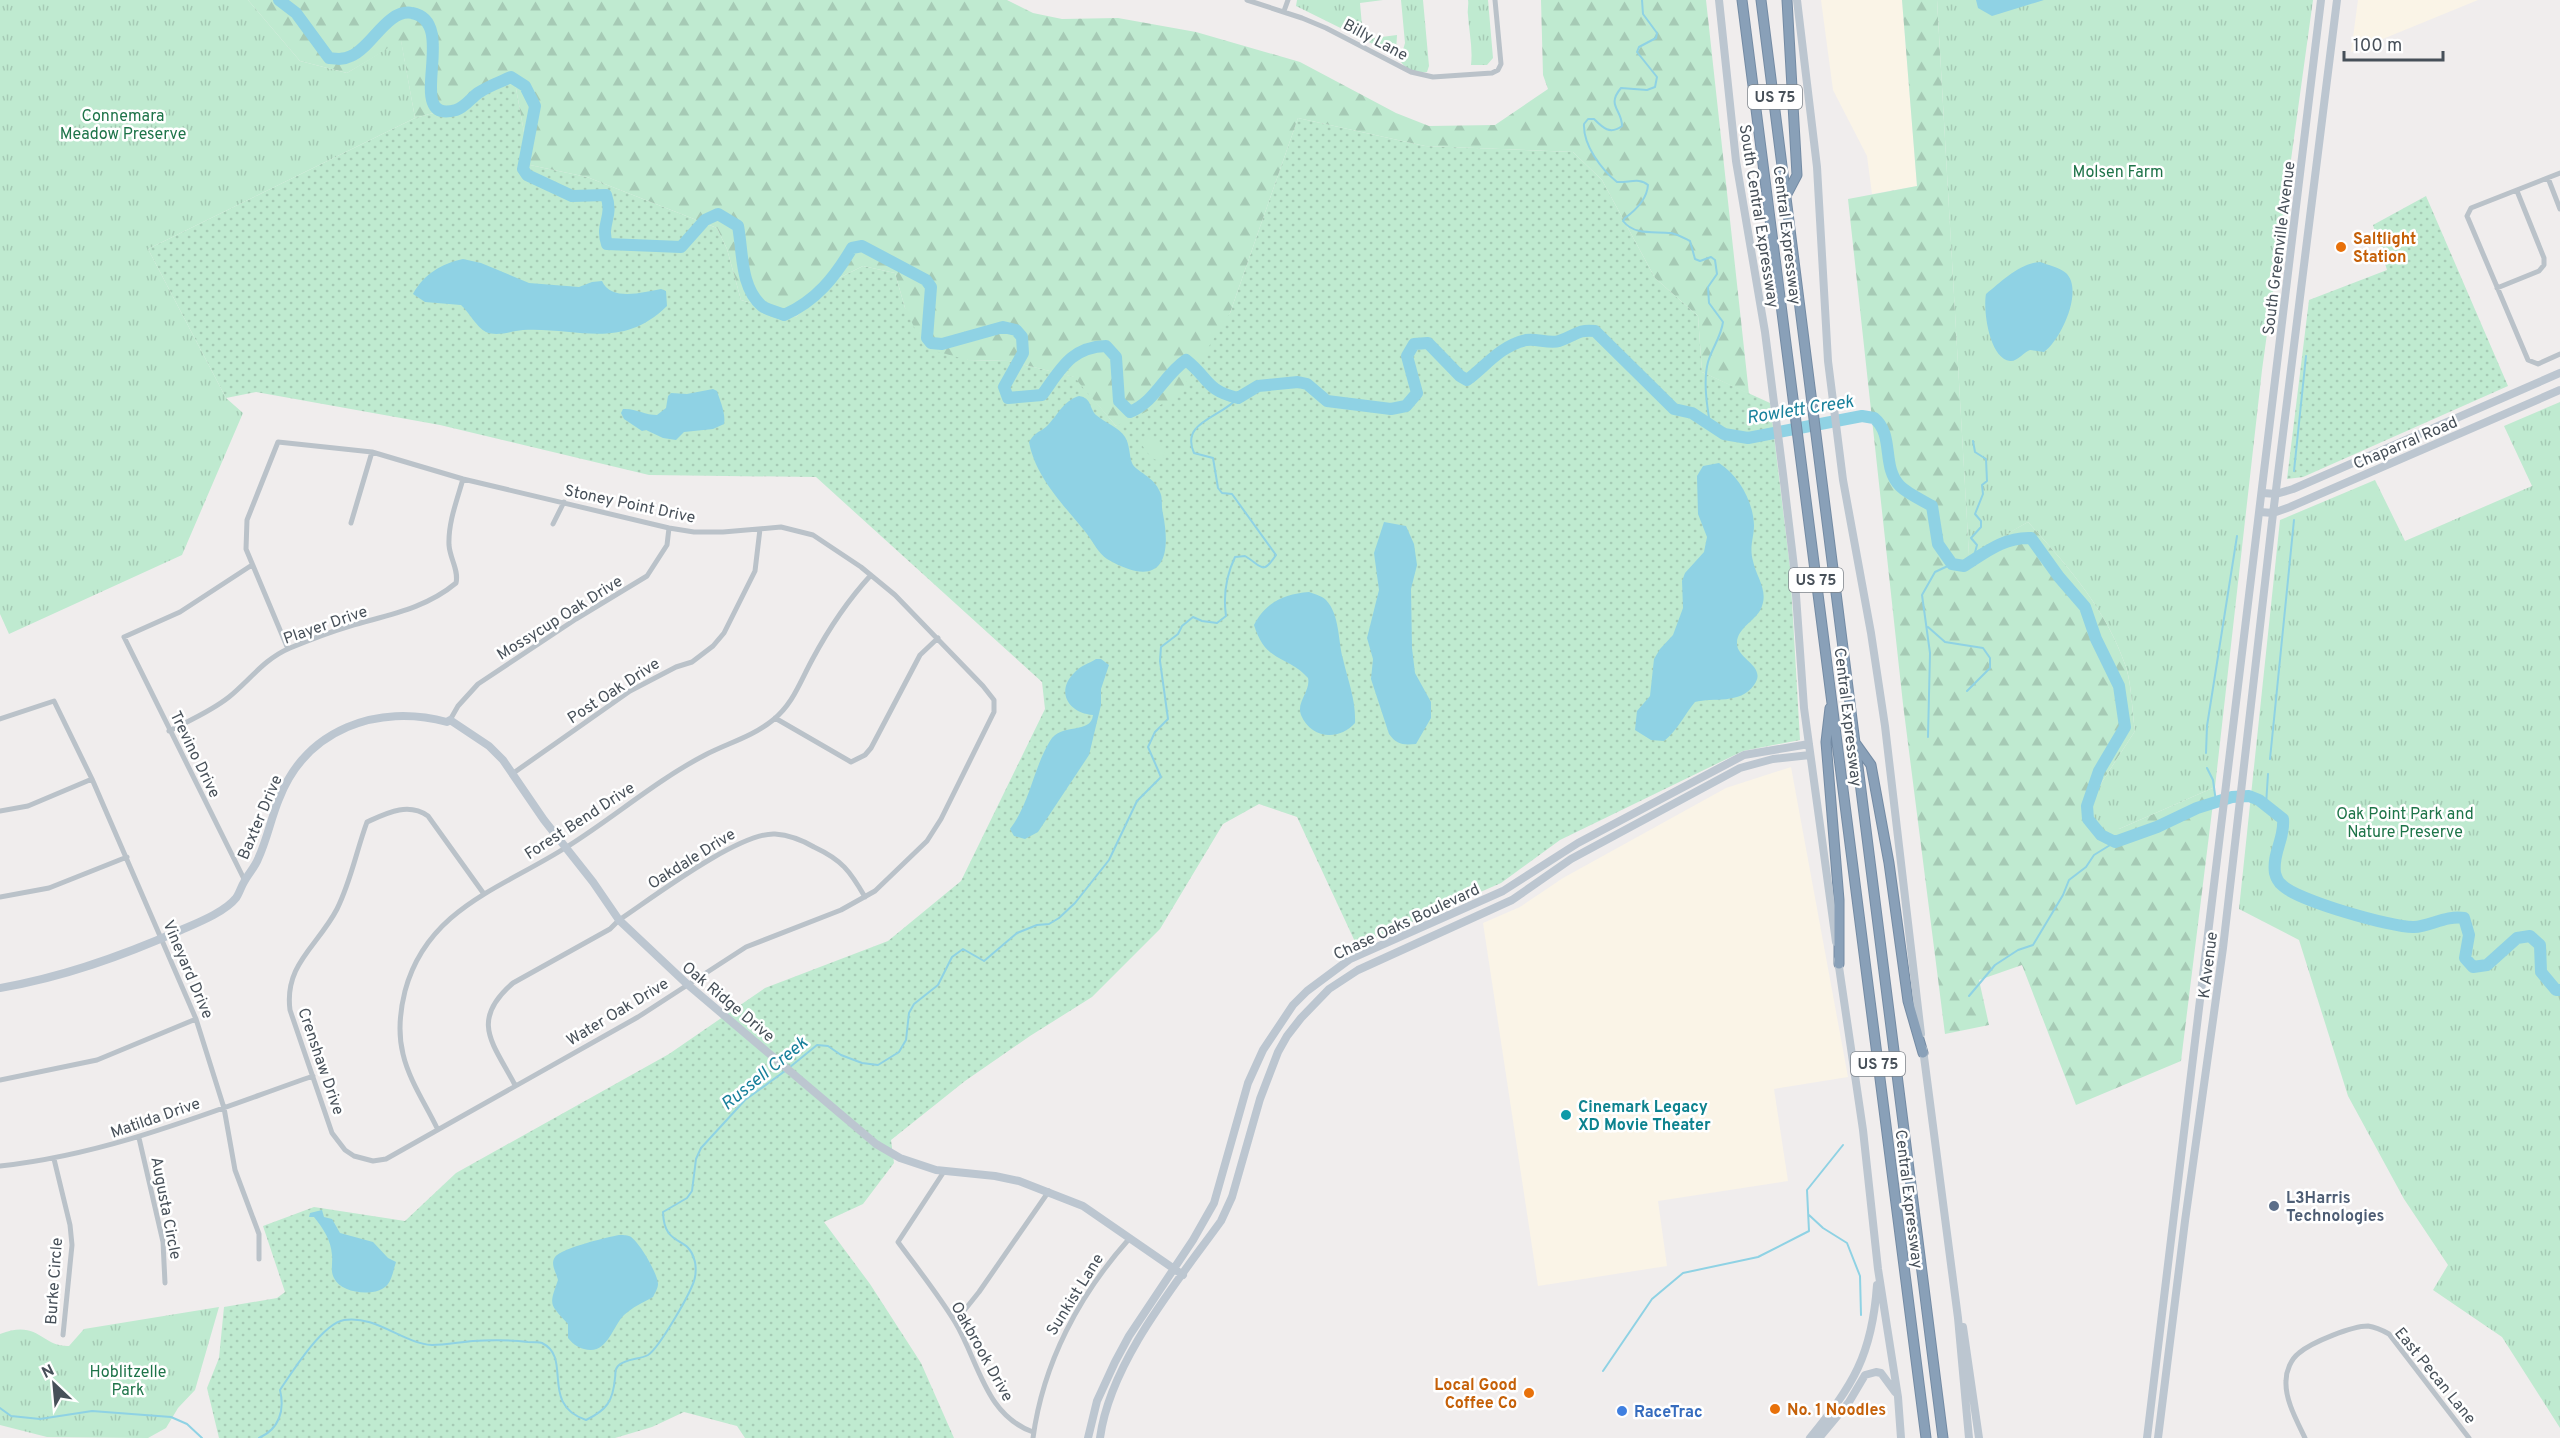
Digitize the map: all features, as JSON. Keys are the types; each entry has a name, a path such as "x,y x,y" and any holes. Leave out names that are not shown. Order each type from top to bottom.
{"highway":[{"name":"Central Expressway","path":"1742,0 1926,1438"},
{"name":"Central Expressway","path":"1761,0 1943,1438"},
{"path":"1787,0 1797,175 1787,194"},
{"path":"1831,691 1827,742 1839,900 1839,964"},
{"path":"1856,744 1870,765 1889,863 1908,1001 1923,1053"}],"main road":[{"name":"South Central Expressway","path":"1719,0 1736,161 1784,474 1809,744"},
{"name":"Central Expressway","path":"1797,0 1817,167 1824,312 1835,417 1885,726 1923,1053 1952,1276 1969,1438"},
{"name":"South Greenville Avenue","path":"2262,496 2321,0"},
{"name":"South Greenville Avenue","path":"2276,494 2337,0"},
{"path":"2309,101 2325,103"},
{"path":"2291,252 2305,253"},
{"path":"2279,363 2291,364"},
{"name":"Chaparral Road","path":"2262,496 2293,489 2560,373"},
{"name":"Chaparral Road","path":"2260,512 2273,513 2560,390"},
{"path":"2446,423 2451,437"},
{"name":"K Avenue","path":"2158,1438 2213,1023 2276,494"},
{"name":"K Avenue","path":"2146,1438 2262,496"},
{"name":"Baxter Drive","path":"0,988 70,973 126,954 207,919 236,899 257,862 286,783 308,753 326,739 360,722 378,717 416,715 447,722 450,720"},
{"name":"Oak Ridge Drive","path":"450,720 489,746 503,760 619,920 687,984 876,1144 900,1158 936,1170 995,1176 1049,1191 1083,1206 1183,1275"},
{"path":"1809,744 1863,1130 1878,1269 1898,1396 1901,1438"},
{"name":"Chase Oaks Boulevard","path":"1088,1438 1097,1401 1129,1336 1199,1230 1214,1203 1248,1083 1263,1050 1293,1005 1322,979 1358,955 1503,891 1566,851 1688,783 1744,755 1809,744"},
{"name":"Chase Oaks Boulevard","path":"1100,1438 1107,1406 1126,1361 1221,1221 1232,1197 1269,1071 1287,1036 1329,989 1358,970 1512,900 1571,859 1740,768 1773,759 1810,755"},
{"path":"1688,783 1693,794"},
{"path":"1566,851 1571,859"},
{"path":"1446,916 1452,927"},
{"path":"1322,979 1329,989"},
{"path":"1285,1017 1295,1026"},
{"path":"2196,1020 2213,1023"},
{"path":"2182,1147 2196,1148"},
{"path":"2170,1252 2182,1253"},
{"path":"1809,1438 1842,1399 1859,1369 1872,1330 1878,1269"},
{"path":"1952,1276 1968,1353 1979,1438"},
{"path":"1819,1438 1849,1402 1865,1375 1876,1372 1885,1376 1898,1396"},
{"path":"1097,1401 1107,1406"}],"street":[{"name":"Billy Lane","path":"1246,0 1284,11 1329,29 1395,64 1420,75 1433,76 1492,73 1498,70 1501,64 1495,0"},
{"path":"1284,11 1288,0"},
{"path":"2560,173 2471,208 2467,216 2528,360 2538,364 2560,354"},
{"path":"2548,178 2560,209"},
{"path":"2497,288 2538,271 2544,265 2544,258 2517,191"},
{"name":"Stoney Point Drive","path":"252,565 246,549 247,520 278,442 372,452 463,479 669,528 694,532 781,527 813,535 872,575 895,595 991,694"},
{"path":"351,523 372,452"},
{"name":"Player Drive","path":"169,731 207,713 242,686 252,674 288,649 351,626 394,616 441,594 456,583 449,542 451,522 463,479"},
{"path":"552,524 564,502"},
{"name":"Mossycup Oak Drive","path":"450,720 458,706 478,684 576,619 647,576 667,545 669,528"},
{"name":"Post Oak Drive","path":"512,774 630,691 676,666 692,662 712,646 724,633 755,571 759,529"},
{"path":"252,565 288,649"},
{"name":"Trevino Drive","path":"245,881 124,637 180,612 252,565"},
{"name":"Forest Bend Drive","path":"437,1128 403,1054 400,1017 403,999 415,964 431,937 459,910 565,848 698,759 758,732 775,718 795,695 811,662 855,593 872,575"},
{"path":"775,718 852,762 858,760 871,748 920,655 938,638"},
{"name":"Water Oak Drive","path":"332,1132 345,1150 354,1156 373,1161 386,1159 437,1128 638,1017 746,947 865,897 911,858 927,841 941,819 994,712 994,700 991,694"},
{"name":"Vineyard Drive","path":"0,719 54,701 92,779 196,1019 224,1108 236,1170 259,1234 259,1259"},
{"path":"0,811 28,806 92,779"},
{"name":"Crenshaw Drive","path":"332,1132 290,1010 290,984 297,963 322,934 336,910 356,862 367,822 387,813 414,809 428,816 484,894"},
{"name":"Oakdale Drive","path":"515,1085 492,1041 488,1028 492,1004 513,983 610,929 619,920 733,846 759,836 774,834 801,840 832,855 851,872 865,897"},
{"path":"0,897 49,888 127,857"},
{"path":"0,1080 97,1060 196,1019"},
{"name":"Matilda Drive","path":"0,1166 54,1159 139,1138 313,1076"},
{"name":"Augusta Circle","path":"139,1138 163,1242 165,1283"},
{"name":"Burke Circle","path":"54,1159 70,1225 72,1245 63,1335"},
{"name":"Oakbrook Drive","path":"945,1170 898,1242 955,1322 992,1401 1011,1422 1033,1435"},
{"path":"955,1322 979,1293 1049,1191"},
{"name":"Sunkist Lane","path":"1033,1435 1039,1399 1059,1342 1109,1264 1129,1239"},
{"name":"East Pecan Lane","path":"2305,1438 2290,1403 2285,1380 2292,1360 2307,1348 2366,1326 2378,1328 2389,1334 2469,1438"}],"shaded area":[{"path":"1821,0 1902,0 1917,186 1872,194 1867,156 1833,90"},
{"path":"2358,0 2478,0 2351,52"},
{"path":"1791,767 1848,1077 1774,1089 1788,1181 1658,1201 1667,1266 1538,1286 1483,923 1520,907 1563,878 1726,788"}],"green space":[{"name":"Connemara Meadow Preserve","path":"0,0 248,0 300,61 347,73 401,40 415,118 148,249 226,398 243,413 182,555 9,634 0,614"},
{"path":"248,0 1007,0 1033,13 1062,19 1118,18 1196,32 1300,62 1396,113 1429,126 1495,125 1548,89 1543,75 1541,0 1706,0 1749,394 1702,372 1698,316 1655,278 1602,180 1573,152 1425,146 1298,118 1230,313 1177,397 1116,426 1074,377 1009,361 968,360 924,348 905,308 895,273 863,266 831,282 796,317 741,300 727,249 717,228 587,177 530,165 513,72 466,104 415,118 401,41 347,73 300,61"},
{"path":"1297,0 1383,0 1360,3 1363,37 1366,39 1397,35 1396,52 1394,54 1387,51 1296,6"},
{"path":"1401,0 1423,0 1429,66 1427,72 1411,70 1400,60 1405,43"},
{"path":"1468,0 1488,0 1493,58 1487,65 1471,65"},
{"path":"1902,0 1937,0 1969,555 2028,522 2071,572 2108,626 2126,667 2135,731 2100,785 2119,829 2215,787 2181,1061 2076,1105 2022,965 1979,980 1989,1025 1945,1034 1903,704 1848,199 1917,186"},
{"name":"Molsen Farm","path":"1937,0 2313,0 2262,370 2215,787 2119,829 2092,818 2100,785 2135,731 2128,674 2108,626 2071,572 2028,522 1969,556"},
{"path":"513,72 530,165 587,177 717,228 727,249 741,300 796,317 831,282 863,266 895,273 905,308 968,360 1009,361 1075,377 1116,426 1230,313 1298,118 1425,146 1573,152 1602,180 1655,278 1698,316 1702,372 1770,403 1790,567 1800,740 1743,751 1560,840 1501,883 1357,946 1297,817 1259,804 1223,824 1160,929 1092,997 965,1081 891,1140 894,1163 863,1204 824,1222 870,1284 921,1363 954,1438 745,1438 737,1426 684,1412 652,1427 615,1438 219,1438 207,1388 219,1358 224,1307 277,1298 285,1292 263,1226 314,1207 405,1221 456,1173 669,1054 765,988 888,941 961,881 1045,709 1042,682 816,477 649,475 440,425 256,392 226,398 148,249 415,118 466,104"},
{"path":"2426,196 2508,386 2303,477 2287,479 2309,300 2387,270 2373,225"},
{"name":"Oak Point Park and Nature Preserve","path":"2560,402 2560,1428 2502,1337 2433,1290 2448,1265 2404,1199 2348,1096 2299,940 2239,909 2280,520 2375,480 2405,541 2532,486 2504,426"},
{"path":"1150,435 1158,440 1165,453 1162,460 1153,458 1142,445 1143,438"},
{"name":"Hoblitzelle Park","path":"219,1307 195,1390 178,1408 166,1428 148,1438 47,1437 0,1425 0,1334 13,1330 32,1331 52,1342 69,1346 84,1329"}],"water":[{"path":"1976,0 2044,0 1992,16 1978,8"},
{"path":"463,259 481,263 529,283 579,287 602,281 606,287 620,294 661,289 666,291 667,306 650,320 616,333 523,330 500,334 490,333 479,327 461,305 425,302 413,294 428,275 447,264"},
{"path":"2040,262 2063,271 2071,281 2073,291 2068,314 2057,337 2044,352 2030,350 2010,361 1997,352 1992,343 1987,321 1986,294 2018,269"},
{"path":"713,389 717,391 721,403 724,424 713,429 684,432 676,440 663,438 646,430 642,431 624,419 621,413 623,409 627,409 657,415 666,408 668,396 671,393 687,394"},
{"path":"1079,396 1088,401 1096,415 1123,434 1128,443 1132,463 1154,482 1160,492 1166,547 1158,566 1149,571 1124,567 1101,554 1052,491 1038,468 1029,442 1031,438 1047,426 1073,398"},
{"path":"1719,463 1739,482 1748,498 1753,516 1752,556 1764,594 1760,611 1740,632 1737,643 1741,654 1755,668 1757,678 1748,691 1734,698 1695,702 1669,737 1664,741 1651,740 1635,730 1637,711 1650,696 1654,659 1673,635 1683,608 1682,581 1685,573 1704,552 1707,537 1698,514 1697,476 1703,466"},
{"path":"1384,522 1406,526 1414,544 1417,565 1411,589 1412,648 1415,673 1431,702 1431,718 1416,744 1401,744 1389,734 1371,679 1373,659 1367,638 1379,590 1374,553"},
{"path":"1309,592 1326,600 1334,613 1353,698 1355,723 1334,735 1318,733 1306,723 1301,715 1300,706 1308,678 1300,670 1271,653 1264,646 1254,625 1270,605 1284,597"},
{"path":"1096,659 1101,659 1109,665 1101,689 1101,705 1089,755 1038,832 1025,839 1014,836 1010,829 1022,808 1050,741 1061,732 1087,725 1091,721 1093,715 1071,706 1065,693 1069,679 1077,670"},
{"path":"322,1210 324,1217 332,1219 340,1233 373,1242 388,1258 396,1262 388,1284 376,1291 360,1292 344,1288 338,1283 332,1273 332,1255 328,1239 314,1217 309,1217 310,1213"},
{"path":"619,1235 629,1236 637,1243 655,1273 658,1287 653,1297 624,1315 604,1344 592,1350 584,1349 575,1345 568,1338 568,1324 552,1304 558,1280 553,1265 554,1260 559,1254 575,1247"}],"waterway":[{"name":"Rowlett Creek","path":"279,0 296,13 329,58 345,58 358,52 395,16 412,13 426,20 432,34 433,102 440,111 459,109 475,95 511,77 525,86 535,106 523,169 527,175 572,196 606,195 609,209 605,231 607,244 681,247 705,220 718,214 738,226 746,279 755,298 762,306 784,315 806,303 824,287 852,248 862,246 926,280 931,287 927,338 931,343 942,344 1003,327 1016,330 1022,337 1023,353 1004,387 1008,398 1042,395 1061,368 1075,355 1094,347 1106,346 1116,357 1119,401 1130,412 1153,395 1171,373 1186,360 1213,387 1238,398 1258,386 1298,382 1307,384 1327,401 1391,409 1406,406 1417,393 1407,356 1414,344 1428,343 1460,376 1467,380 1501,352 1517,343 1526,340 1555,342 1580,332 1595,331 1674,409 1692,413 1724,434 1748,438 1862,416 1874,418 1884,433 1894,478 1907,492 1932,506 1938,544 1952,564 1964,566 2004,543 2021,538 2031,538 2059,577 2085,607 2096,639 2119,686 2125,727 2099,771 2087,806 2088,819 2101,835 2115,842 2157,827 2197,808 2232,797 2249,796 2259,800 2283,819 2275,859 2275,873 2280,883 2291,891 2345,912 2403,926 2414,927 2451,918 2464,918 2469,935 2465,958 2473,967 2487,965 2517,938 2530,936 2540,945 2541,972 2556,990 2560,990"},
{"path":"1642,0 1643,14 1657,33 1656,38 1639,47 1637,52 1657,77 1655,87 1647,90 1621,88 1615,103 1622,126 1610,130 1594,119 1588,119 1584,124 1584,132 1594,156 1617,182 1638,181 1648,185 1646,195 1640,204 1623,221 1628,226 1639,231 1678,235 1690,241 1695,259 1700,261 1711,257 1715,260 1717,274 1708,287 1709,303 1723,322 1707,369 1706,393 1710,424"},
{"path":"2294,471 2306,356"},
{"name":"Russell Creek","path":"790,1067 817,1045 828,1046 841,1055 862,1063 878,1065 899,1052 906,1040 909,1013 914,1004 938,985 952,957 963,949 984,961 1017,933 1037,925 1049,924 1059,918 1075,903 1109,860 1137,801 1161,777 1148,747 1155,732 1168,719 1160,661 1161,647 1178,634 1182,626 1193,617 1217,623 1226,616 1226,586 1235,557 1245,556 1259,566 1265,567 1276,555 1232,494 1222,493 1218,488 1213,458 1194,453 1191,443 1192,434 1197,427 1238,398"},
{"path":"1973,441 1975,452 1986,459 1987,481 1982,485 1983,494 1975,514 1981,521 1981,527 1971,538 1977,545 1973,560"},
{"path":"2270,759 2294,520"},
{"path":"2206,753 2207,726 2237,536"},
{"path":"1928,737 1930,653 1922,595 1935,572 1952,564"},
{"path":"1928,627 1945,642 1983,648 1990,658 1990,668 1967,691"},
{"path":"2207,768 2213,780 2216,802"},
{"path":"2266,805 2268,774"},
{"path":"1969,996 1995,965 2018,950 2033,945 2063,895 2069,880 2086,867 2094,855 2115,842"},
{"name":"Russell Creek","path":"259,1438 276,1424 282,1405 280,1390 300,1361 326,1330 344,1320 378,1325 410,1340 432,1345 487,1340 542,1343 551,1350 555,1359 560,1393 572,1413 586,1420 599,1412 608,1404 617,1367 621,1363 648,1355 653,1350 675,1318 693,1284 695,1261 687,1247 667,1231 663,1212 687,1198 692,1191 696,1159 701,1148 745,1100 785,1071"},
{"path":"1603,1371 1652,1299 1683,1273 1758,1257 1809,1231 1807,1190 1843,1145"},
{"path":"1809,1215 1823,1228 1847,1243 1860,1276 1861,1315"},
{"name":"Russell Creek","path":"0,1408 11,1416 40,1419 92,1411 171,1417 187,1424 202,1438"}],"place":[{"name":"Saltlight Station","path":"2341,247"},
{"name":"Cinemark Legacy XD Movie Theater","path":"1566,1115"},
{"name":"L3Harris Technologies","path":"2274,1206"},
{"name":"Local Good Coffee Co","path":"1529,1393"},
{"name":"No. 1 Noodles","path":"1775,1409"},
{"name":"RaceTrac","path":"1622,1411"}]}
